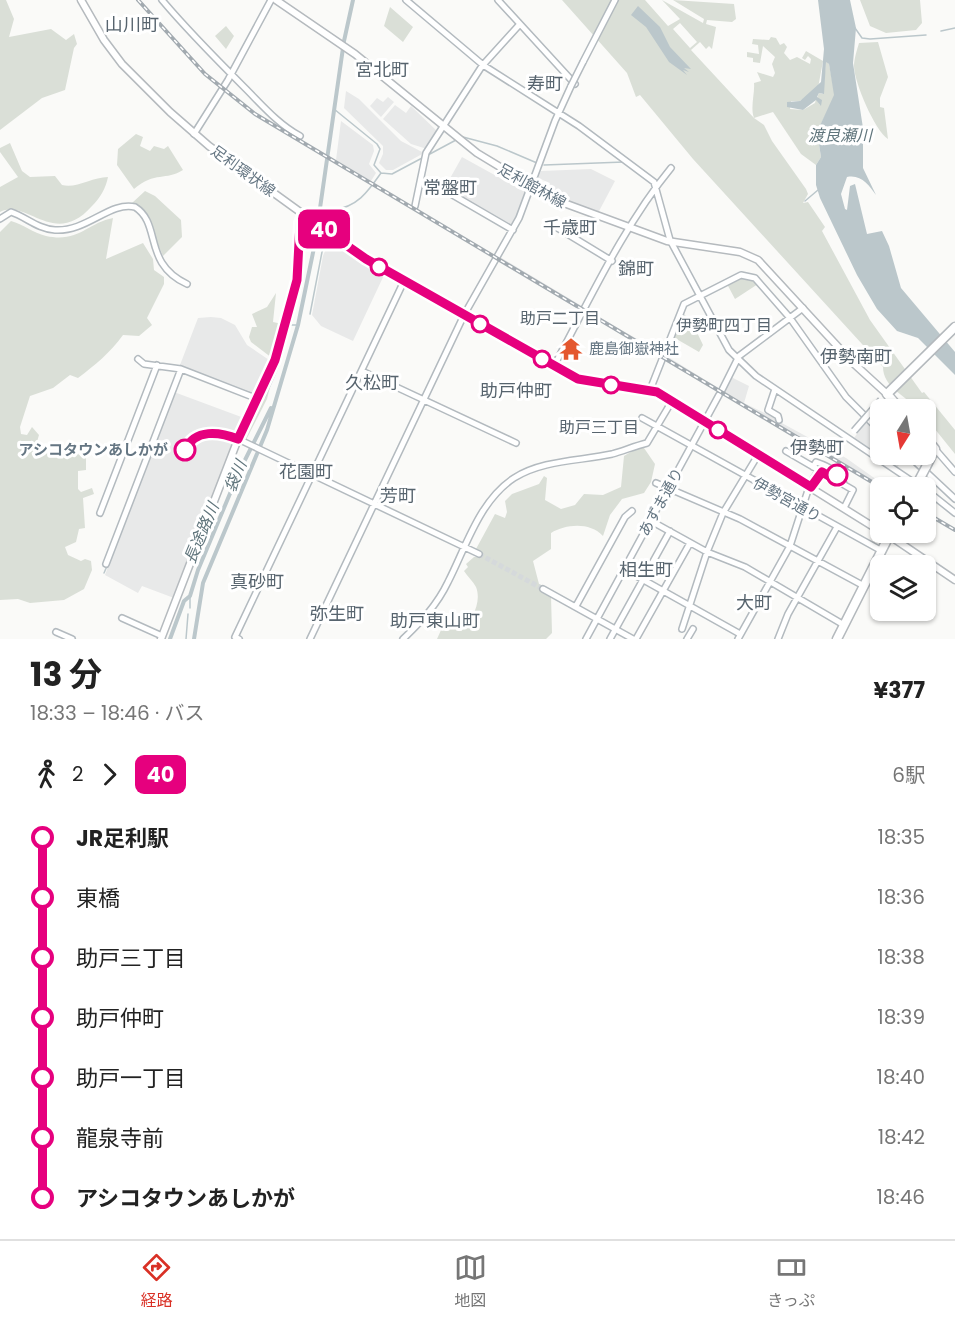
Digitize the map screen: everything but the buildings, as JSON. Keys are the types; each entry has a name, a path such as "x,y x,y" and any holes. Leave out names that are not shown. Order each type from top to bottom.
{"highway":[{"path":"890,399 886,395 955,327"},
{"path":"837,639 882,551 884,543"}],"main road":[{"name":"足利環状線","path":"81,0 104,40 128,71 194,134 358,254 582,381 651,390"},
{"name":"足利館林線","path":"276,0 350,51 458,139 532,187 569,206 671,242 734,251 754,258 769,270 852,362 886,395"},
{"path":"162,638 238,439 273,367 297,280 300,223 303,215"},
{"path":"651,390 707,420 758,455 870,523"},
{"path":"901,543 955,580"}],"street":[{"path":"162,0 196,39 284,127 300,136"},
{"path":"194,134 231,74 271,0"},
{"path":"406,0 483,65 559,112 657,184 671,242 723,341 736,360 906,477"},
{"path":"498,0 573,85"},
{"path":"310,639 464,315 513,230 532,187 559,112 615,0"},
{"path":"415,206 425,157 483,65 520,24"},
{"path":"554,366 657,184 671,168"},
{"path":"451,194 513,230"},
{"path":"0,219 11,212 39,227 63,230 90,223 115,207 126,205 135,207 145,216 162,267 187,284"},
{"path":"556,227 612,261"},
{"path":"651,390 683,307 741,275 748,274 755,278 790,318 846,397 870,421"},
{"path":"239,639 235,637 404,281"},
{"path":"736,360 803,308"},
{"path":"138,358 144,364 181,369 258,399"},
{"name":"あずま通り","path":"586,639 707,420 736,360"},
{"path":"100,513 157,365"},
{"path":"106,564 181,369"},
{"path":"362,371 516,443"},
{"path":"775,389 768,410 779,417 779,420"},
{"path":"849,439 886,395"},
{"path":"403,639 431,611 449,581 464,546 493,497 516,477 568,460 610,454 647,443 672,401"},
{"name":"伊勢宮通り","path":"642,418 803,510 882,551"},
{"path":"238,439 479,554"},
{"path":"936,450 955,472"},
{"path":"786,451 820,471 840,475 844,484 854,491 844,508"},
{"path":"682,629 707,552 723,513 758,455"},
{"path":"813,467 818,462 831,473"},
{"path":"919,465 955,499"},
{"path":"624,569 689,605 739,637 790,546 811,487 820,471"},
{"path":"656,483 790,546 864,586"},
{"path":"936,498 955,513"},
{"path":"576,606 625,518 632,511"},
{"path":"651,521 707,552 745,567 844,625"},
{"path":"778,639 797,598 837,527"},
{"path":"610,639 670,531"},
{"path":"543,588 635,639 690,543"},
{"path":"122,618 162,638"},
{"path":"687,639 693,629"},
{"path":"56,632 72,639"}],"shaded area":[{"path":"0,0 6,0 14,19 9,37 51,29 66,40 74,34 77,44 74,48 65,90 42,98 0,130"},
{"path":"562,0 645,0 668,26 680,19 662,0 703,23 704,19 673,0 734,4 736,19 732,22 707,20 706,24 716,27 712,49 709,46 706,49 700,42 691,50 754,118 764,125 772,141 806,189 808,194 803,203 808,202 825,227 822,231 870,320 922,393 924,392 930,399 907,399 891,386 883,367 693,159 640,95 636,97 627,73","holes":["680,23 697,42 690,48 673,29"]},
{"path":"860,0 920,0 922,23 916,30 886,33 870,26"},
{"path":"390,7 413,27 403,42 384,26"},
{"path":"226,26 234,36 226,49 215,36"},
{"path":"776,38 780,45 784,43 787,47 784,53 790,60 797,57 810,64 811,59 808,56 805,60 802,58 806,51 823,61 818,88 800,101 791,101 790,109 803,110 815,103 816,99 820,105 817,98 819,93 823,94 826,61 829,64 835,95 817,132 821,157 816,165 801,154 773,112 754,118 754,83 761,81 757,72 773,77 775,73 772,64 775,57 763,46 760,63 753,62 753,58 747,57 747,52 759,54 758,45 752,44 753,39"},
{"path":"878,42 888,77 880,98 880,107 884,108 888,139 877,126 866,106 857,83 854,66 859,43"},
{"path":"346,91 359,99 401,141 424,153 393,170 386,170 379,163 383,154 383,146 344,108"},
{"path":"388,97 394,102 381,117 370,106 377,98 383,102"},
{"path":"395,105 406,113 411,106 438,132 427,149 411,144 383,119"},
{"path":"341,121 373,145 374,151 369,164 376,173 371,181 336,160"},
{"path":"136,134 143,137 140,146 150,151 154,146 164,149 168,146 183,170 148,180 134,189 117,165 118,149"},
{"path":"10,143 22,171 30,177 55,176 62,185 67,186 108,177 104,189 92,206 78,218 65,223 53,223 10,209 0,212 0,187 18,177 0,152 0,148"},
{"path":"462,157 527,193 511,228 444,189"},
{"path":"591,169 615,181 598,213 547,193 550,183 538,178 541,171"},
{"path":"145,191 155,196 181,220 182,237 163,256 145,213 132,203"},
{"path":"113,218 106,259 143,243 153,259 154,270 164,277 164,284 147,318 152,325 139,336 123,335 102,358 78,378 70,375 53,388 30,396 20,427 21,434 27,435 32,427 39,435 36,445 52,455 65,450 86,458 86,470 78,471 78,489 81,492 92,488 94,494 83,498 85,528 79,529 76,542 65,547 68,555 81,561 85,559 91,561 92,570 84,589 64,600 30,603 18,599 0,600 0,232 11,221 46,236 67,237"},
{"path":"331,236 356,256 385,273 353,341 321,326 312,315 323,256"},
{"path":"500,257 585,308 583,312 497,261"},
{"path":"742,275 750,276 758,284 735,299 727,284"},
{"path":"276,293 273,322 282,324 272,358 251,342 249,337 252,327 257,327 252,314 267,307"},
{"path":"587,310 663,354 661,359 586,313"},
{"path":"682,312 692,322 703,345 699,352 673,337"},
{"path":"198,318 221,318 235,325 247,345 272,362 258,393 251,393 180,365"},
{"path":"665,355 720,389 731,377 749,386 744,403 777,419 775,425 663,360"},
{"path":"274,371 267,399 246,440 243,435"},
{"name":"アシコタウンあしかが","path":"174,392 244,418 234,437 226,467 174,598 142,586 138,593 105,575"},
{"path":"936,407 955,430 955,454 936,430"},
{"path":"866,421 870,425 870,449 854,438"},
{"path":"780,422 846,458 873,477 870,477 870,482 777,427"},
{"path":"639,447 644,448 655,464 651,482 644,493 622,499 610,515 603,536 592,528 578,526 557,530 551,533 551,549 533,561 539,584 544,586 541,591 551,596 552,633 546,639 437,639 446,619 452,620 461,631 472,617 477,605 478,593 464,571 468,567 466,564 474,557 479,557 481,553 476,549 495,514 505,518 507,512 505,501 512,494 539,484 544,476 547,478 545,500 561,509 575,505 584,494 603,495 621,487 624,456"}],"water":[{"name":"渡良瀬川","path":"818,0 850,0 856,28 853,63 863,128 863,168 876,195 860,179 847,177 841,194 845,209 847,210 850,186 855,184 867,234 882,231 889,246 901,288 955,352 955,375 918,338 897,331 877,309 857,275 820,198 816,185 816,165 821,157 817,132 834,95 829,64 826,62 824,94 819,93 817,97 822,100 821,106 816,100 803,110 787,107 787,102 800,101 821,82 824,49"},
{"path":"638,6 660,27 670,47 691,69 684,68 689,72 683,70 687,75 669,62 646,27 631,15"}],"waterway":[{"name":"袋川","path":"194,639 203,583 267,430 298,325 315,243 344,41 353,0"},
{"path":"855,28 862,38 870,39 926,35"},
{"path":"941,31 955,28"},
{"name":"袋川","path":"334,109 377,144 380,149 374,165 381,173 392,174 424,157"},
{"name":"袋川","path":"463,137 497,146 537,163"},
{"name":"袋川","path":"428,155 456,140"},
{"name":"袋川","path":"544,165 624,162"},
{"path":"332,231 333,210 349,206 361,198 381,173"},
{"path":"805,201 818,190"},
{"path":"310,314 322,252 329,237"},
{"path":"278,368 290,325 298,325"},
{"path":"265,397 277,370"},
{"path":"236,388 251,393"},
{"name":"長途路川","path":"170,639 184,601 190,596 198,570 239,472 271,408"},
{"path":"104,573 107,566"},
{"path":"190,596 190,608"},
{"path":"186,639 188,614"}],"tunnel":[{"path":"479,554 543,589"}],"railway":[{"path":"138,0 205,74 255,114 870,481"},
{"path":"936,519 955,530"}],"bus line":[{"name":"40","path":"185,450 189,443 210,432 216,431 238,439 269,378 297,280 300,223 303,215 366,259 578,379 657,392 811,487 822,472 838,481 837,475"}],"place":[{"name":"鹿島御嶽神社","path":"571,349"},
{"name":"アシコタウンあしかが","path":"185,450"}],"district":[{"name":"山川町","path":"132,25"},
{"name":"宮北町","path":"382,70"},
{"name":"寿町","path":"545,84"},
{"name":"常盤町","path":"450,188"},
{"name":"千歳町","path":"570,228"},
{"name":"錦町","path":"636,269"},
{"name":"助戸二丁目","path":"560,318"},
{"name":"伊勢町四丁目","path":"724,325"},
{"name":"伊勢南町","path":"856,357"},
{"name":"久松町","path":"372,383"},
{"name":"助戸仲町","path":"516,391"},
{"name":"助戸三丁目","path":"599,427"},
{"name":"伊勢町","path":"817,448"},
{"name":"花園町","path":"306,472"},
{"name":"芳町","path":"398,496"},
{"name":"相生町","path":"646,570"},
{"name":"真砂町","path":"257,582"},
{"name":"大町","path":"754,603"},
{"name":"弥生町","path":"337,614"},
{"name":"助戸東山町","path":"435,621"}]}
